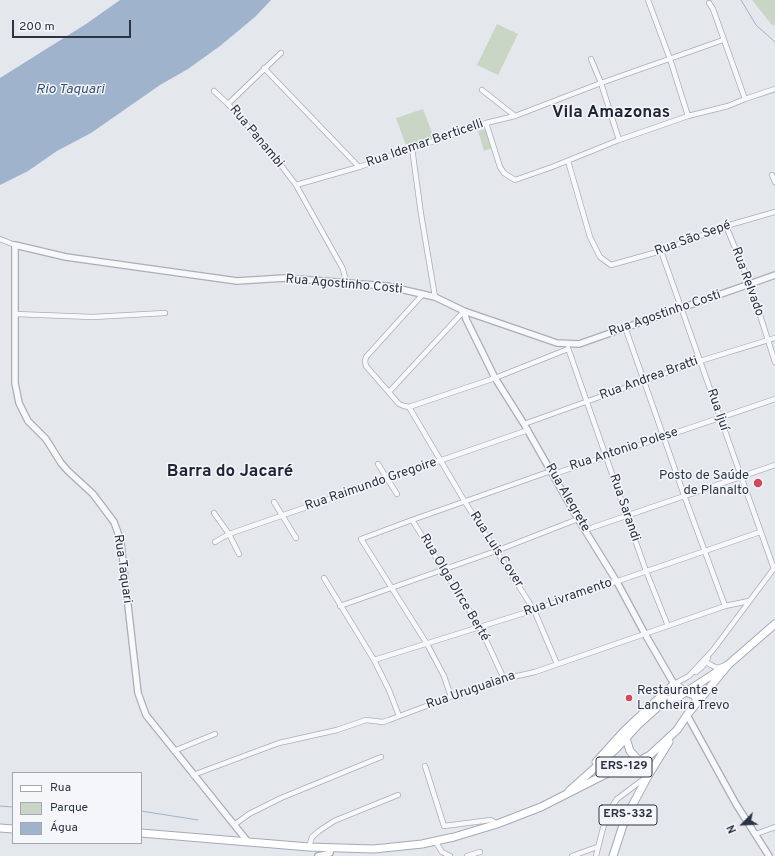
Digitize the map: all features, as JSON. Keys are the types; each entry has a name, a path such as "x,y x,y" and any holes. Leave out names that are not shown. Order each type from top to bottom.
{"main road":[{"name":"ERS-129","path":"142,833 309,847 374,849 422,844 516,818 614,770 639,761 650,755 677,730 686,715 730,664 775,624"},
{"name":"ERS-129","path":"565,795 586,774 616,749 625,734 666,700 678,697 730,664"},
{"path":"648,776 644,766 630,751 625,734 674,684 694,696 696,701 686,715"},
{"name":"ERS-332","path":"613,856 625,819 648,776 677,730"},
{"path":"0,828 12,829"}],"street":[{"path":"648,0 670,59 688,116"},
{"path":"710,3 744,99"},
{"name":"Rua Idemar Berticelli","path":"296,185 359,167 486,123 515,116 601,83 723,40"},
{"path":"228,104 281,53"},
{"path":"591,59 601,83 619,140"},
{"path":"264,68 359,167"},
{"path":"486,123 500,167 504,173 514,180 568,162 619,140 688,116 728,106 775,89"},
{"path":"482,90 515,116"},
{"name":"Rua Panambi","path":"214,91 228,104 271,152 296,185 343,269 346,282"},
{"path":"412,148 421,214 436,298"},
{"name":"Rua São Sepé","path":"568,162 590,237 600,257 611,266 661,251 726,226 775,212"},
{"path":"772,175 775,182"},
{"name":"Rua Relvado","path":"726,226 750,284 775,362"},
{"path":"0,239 15,245"},
{"name":"Rua Agostinho Costi","path":"15,245 66,257 237,281 285,278 387,286 436,298 464,310 568,347 775,275"},
{"name":"Rua Taquari","path":"15,245 15,382 19,403 28,421 46,438 61,463 93,494 114,522 121,544 138,694 146,715 248,842"},
{"name":"Rua Ijuí","path":"661,251 680,308 774,568"},
{"path":"423,294 366,357 365,361 366,366 399,404 404,406 409,407 495,378 568,347"},
{"path":"389,392 464,310"},
{"name":"Rua Alegrete","path":"464,310 466,319 495,378 528,430 578,519 617,582 674,684"},
{"path":"15,314 93,317 165,313"},
{"path":"625,327 663,438 725,606"},
{"name":"Rua Andrea Bratti","path":"524,424 700,361 775,338"},
{"name":"Rua Sarandi","path":"568,347 646,571 668,626"},
{"name":"Rua Antonio Polese","path":"392,587 361,539 551,471 557,473 775,399"},
{"name":"Rua Luis Cover","path":"409,407 465,502 534,610 557,664"},
{"name":"Rua Raimundo Gregoire","path":"215,542 229,534 528,430"},
{"path":"378,464 397,494"},
{"path":"585,530 775,465"},
{"path":"274,502 296,538"},
{"path":"214,513 229,534 239,554"},
{"path":"340,606 496,551 578,519"},
{"name":"Rua Olga DIrce Berté","path":"412,520 480,627 504,679"},
{"name":"Rua Livramento","path":"374,660 534,610 760,532"},
{"path":"674,684 702,667 774,568"},
{"path":"324,578 374,660 389,690 399,716"},
{"path":"392,587 427,644 444,676 451,697"},
{"name":"Rua Uruguaiana","path":"193,774 279,743 337,730 366,720 383,722 504,679 534,672 725,606 749,601"},
{"path":"689,676 713,650"},
{"path":"706,662 717,668 730,664"},
{"path":"686,715 736,804 769,856"},
{"path":"174,751 215,734"},
{"path":"234,825 249,814 281,798 381,756"},
{"path":"425,766 444,826 491,820 497,824"},
{"path":"596,856 607,814 617,799 648,776"},
{"path":"626,793 632,792 637,797"},
{"path":"309,847 312,837 334,821 398,795"},
{"path":"756,834 775,827"},
{"path":"435,841 442,852 450,856"},
{"path":"318,856 330,853 331,848"},
{"path":"572,856 597,848"},
{"path":"467,856 480,852"}],"green space":[{"path":"752,0 775,0 775,25 772,25"},
{"path":"497,24 518,34 498,75 477,65"},
{"path":"423,109 434,138 407,148 396,118"},
{"path":"486,129 492,148 484,151 478,131"}],"water":[{"name":"Rio Taquari","path":"120,0 271,0 255,17 220,46 188,69 160,85 91,133 57,151 28,171 0,185 0,78 86,24"}],"waterway":[{"path":"741,0 756,25 775,42"},
{"path":"0,806 12,807"},
{"path":"142,811 198,820"}],"place":[{"name":"Posto de Saúde de Planalto","path":"758,483"},
{"name":"Restaurante e Lancheira Trevo","path":"629,698"}],"district":[{"name":"Vila Amazonas","path":"611,114"},
{"name":"Barra do Jacaré","path":"230,473"}]}
